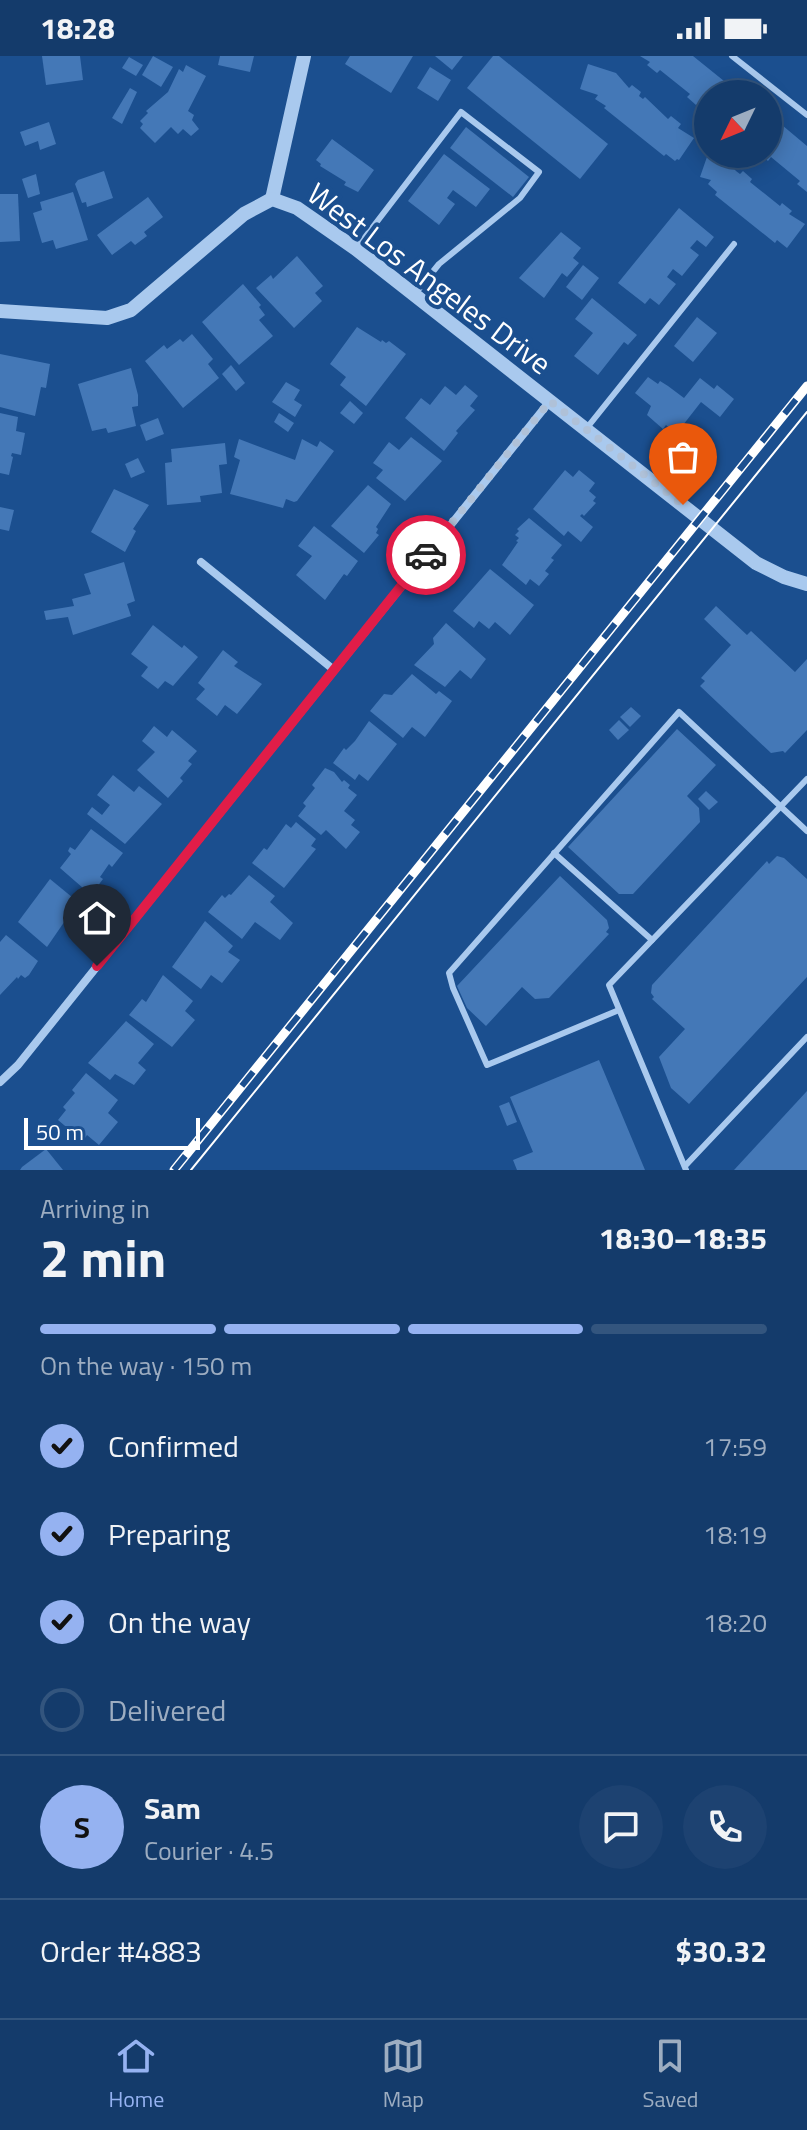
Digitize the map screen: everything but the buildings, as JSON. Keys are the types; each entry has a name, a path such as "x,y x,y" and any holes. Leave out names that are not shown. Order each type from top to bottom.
{"street":[{"path":"272,199 304,56"},
{"name":"West Los Angeles Drive","path":"0,311 107,318 131,310 244,214 272,199 297,208 356,249 756,563 807,584"},
{"path":"0,1082 18,1065 550,401"},
{"path":"201,562 334,670"}],"lane":[{"path":"732,56 807,115"},
{"path":"356,249 461,112 539,172 520,198 439,264 414,295"},
{"path":"586,429 734,244"},
{"path":"619,1010 487,1065 449,973 679,712 807,831"},
{"path":"807,779 609,985 686,1168 807,1037"},
{"path":"554,853 652,940"}],"tram line":[{"path":"191,1170 807,412"}],"railway":[{"path":"174,1170 807,386"}],"way so far":[{"path":"426,555 550,401 683,505"}],"route":[{"path":"97,966 426,555"}]}
